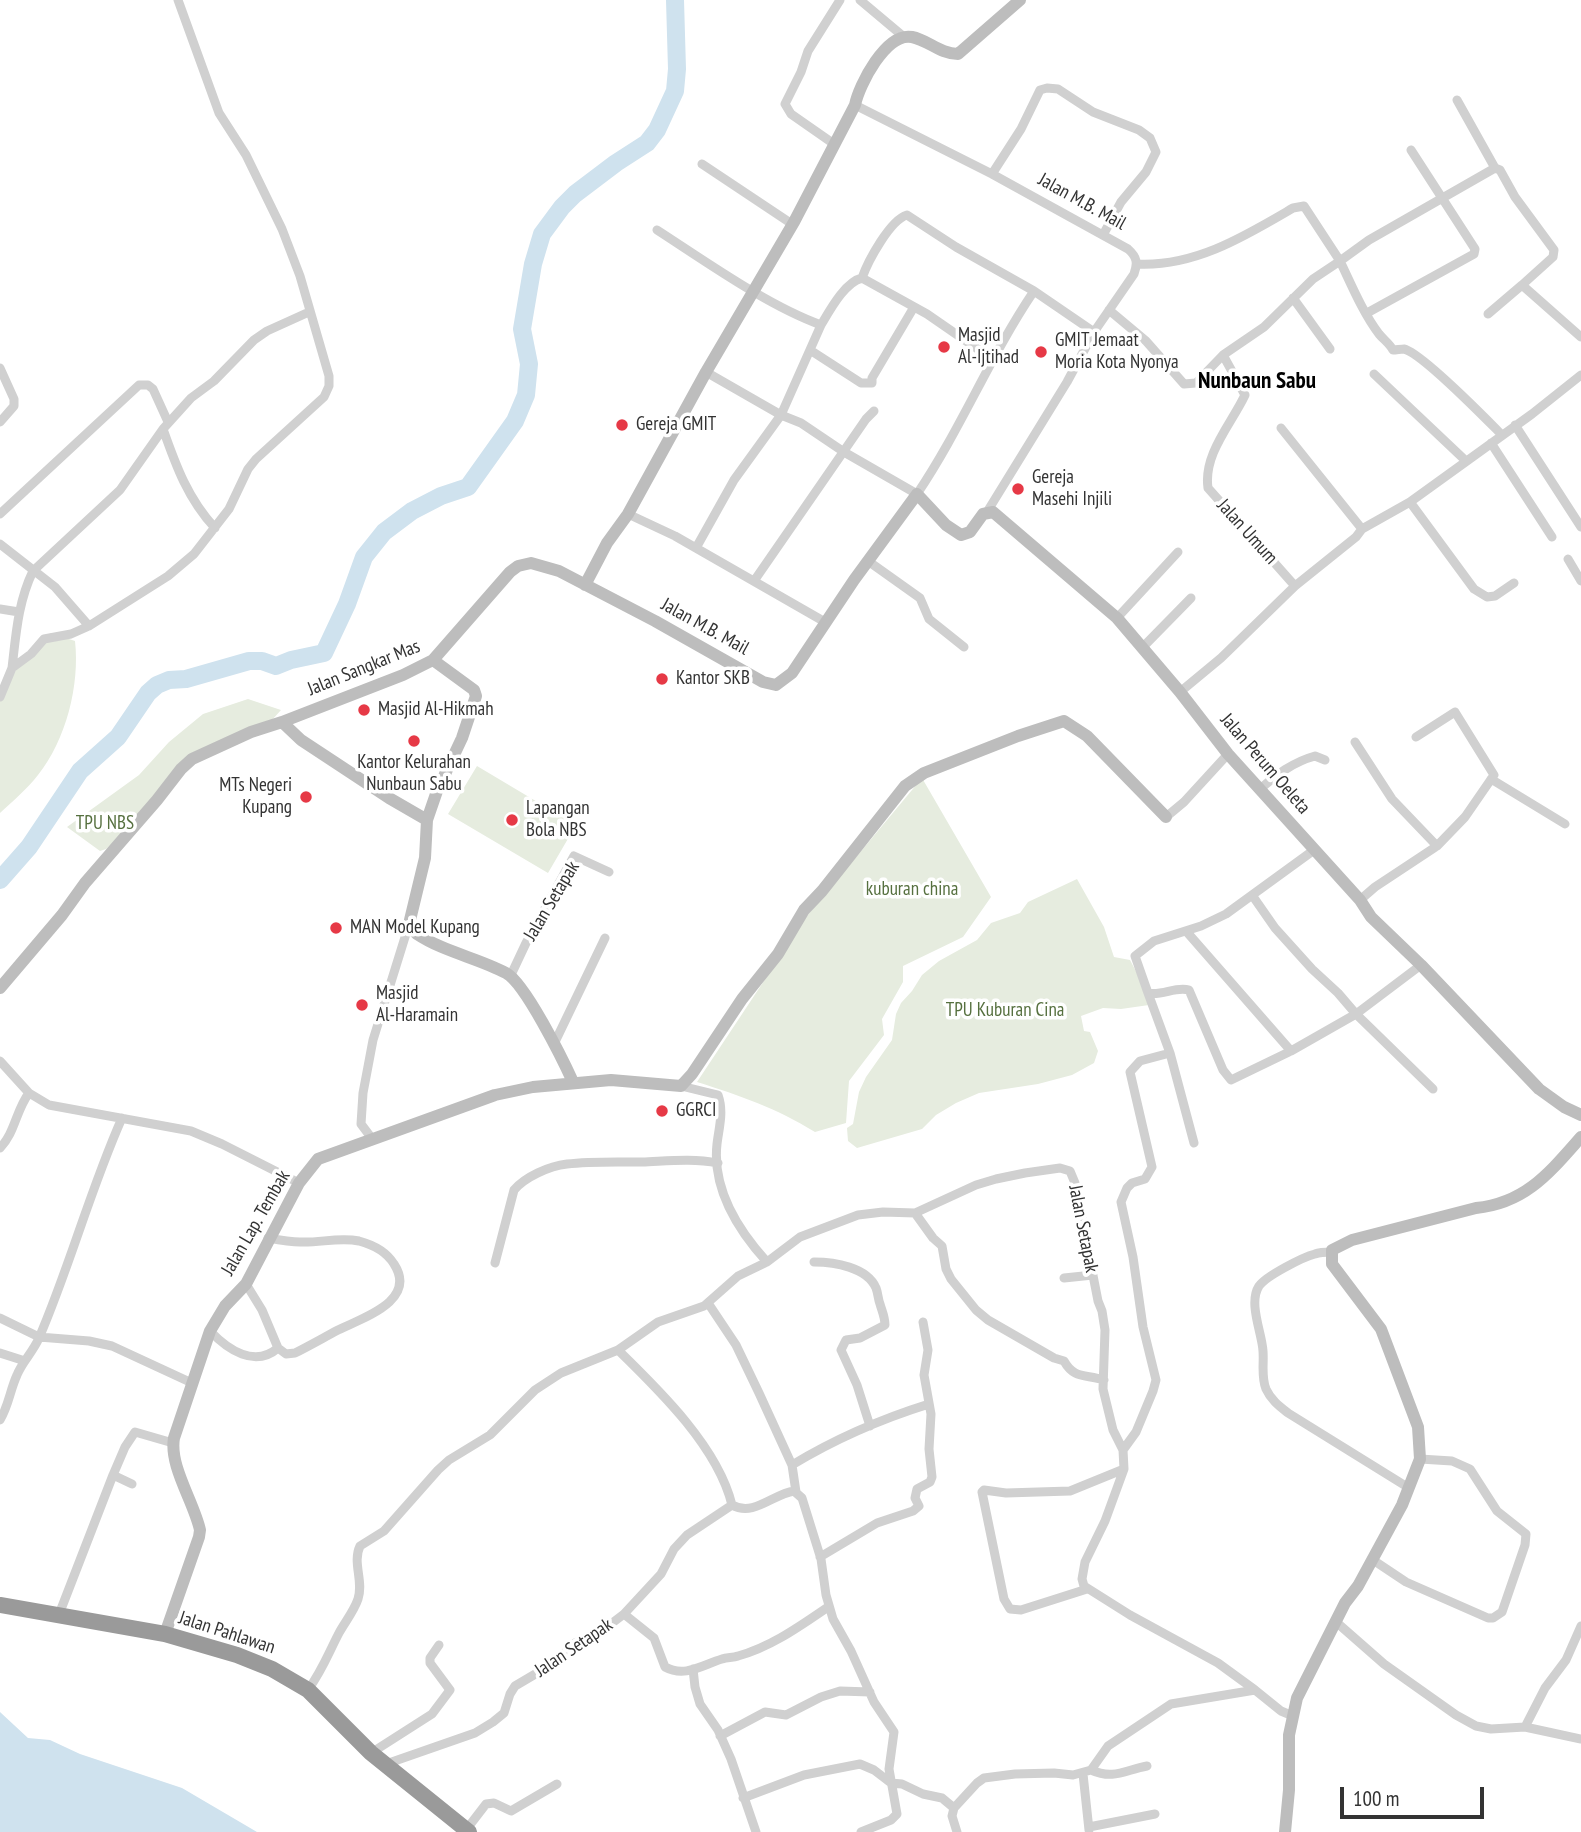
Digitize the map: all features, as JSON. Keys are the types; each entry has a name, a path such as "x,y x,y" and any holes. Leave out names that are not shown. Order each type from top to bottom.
{"highway":[{"name":"Jalan Pahlawan","path":"0,1605 164,1634 250,1659 272,1669 308,1690 371,1753 468,1831"}],"street":[{"path":"12,668 31,654 44,639 71,634 89,626 185,563 215,528 256,459 311,410 328,391 329,376 300,276 282,229 246,155 219,113 178,0"},
{"path":"834,144 791,114 785,104 802,72 808,51 840,0"},
{"path":"860,0 909,37 958,54 1020,0"},
{"path":"433,660 518,566 531,563 542,565 585,585 792,224 855,105 868,72 880,56 909,37"},
{"path":"992,174 1021,129 1040,90 1058,89 1093,112 1139,130 1150,138 1156,152 1146,172 1121,202 1103,235"},
{"path":"1457,100 1495,168 1500,170 1515,197 1554,250 1553,257 1488,314"},
{"name":"Jalan M.B. Mail","path":"855,105 992,174 1128,248 1136,257 1137,264"},
{"path":"1367,313 1474,254 1475,249 1411,150"},
{"path":"702,164 792,224"},
{"path":"1109,310 1146,341 1184,384 1196,383 1223,355 1264,327 1313,279 1369,240 1495,168"},
{"path":"706,372 781,415 801,423 844,452 917,494 946,525 961,535 967,535 987,512 1067,382 1094,332 1134,274 1137,264 1168,264 1199,256 1230,243 1293,208 1304,206 1340,261 1367,313 1393,350 1404,349 1413,354 1502,435"},
{"path":"862,278 867,265 892,228 902,216 907,215 956,247 1034,291 1094,332"},
{"path":"657,230 754,291 821,325"},
{"path":"696,548 734,480 781,415 821,325 855,280 862,278 914,307 972,343 995,361"},
{"path":"1521,285 1581,337"},
{"name":"Jalan M.B. Mail","path":"585,585 772,685 781,682 792,673 934,469 995,361 1012,325 1034,291"},
{"path":"1293,298 1330,349"},
{"path":"810,350 861,383 872,383 872,378 914,307"},
{"path":"0,697 12,668 19,612 24,589 33,571 120,490 165,426 191,398 214,381 254,340 309,312"},
{"name":"Jalan Umum","path":"1223,355 1245,396 1223,432 1214,454 1207,477 1208,488 1295,586"},
{"path":"0,368 15,405 0,422"},
{"path":"1374,374 1466,461"},
{"path":"1180,692 1221,658 1295,586 1356,537 1362,529 1410,502 1581,375"},
{"path":"0,514 138,386 148,385 153,389 181,479 198,508 215,528"},
{"path":"754,581 874,411"},
{"path":"1515,425 1581,527"},
{"path":"1281,428 1362,529"},
{"path":"1491,443 1552,537"},
{"path":"1410,502 1474,589 1487,597 1495,596 1514,583"},
{"name":"Jalan Perum Oeleta","path":"987,512 993,512 1002,518 1116,618 1180,692 1228,754 1360,900 1371,917 1421,965 1539,1089 1564,1107 1581,1115"},
{"path":"628,514 696,548 825,622"},
{"path":"0,544 55,587 89,626"},
{"path":"1116,618 1178,552"},
{"path":"1567,559 1581,581"},
{"path":"868,561 920,598 929,619 964,647"},
{"path":"1142,648 1191,598"},
{"path":"0,609 19,612"},
{"name":"Jalan Sangkar Mas","path":"0,988 192,759 214,747 403,675 433,660 474,690 476,696 462,738 437,791 427,820"},
{"path":"1360,900 1437,846 1465,817 1494,775 1455,712 1416,737"},
{"path":"767,1262 752,1246 732,1215 721,1190 716,1146 722,1104 719,1095 681,1086 692,1074 742,999 778,954 804,910 905,786 924,773 1018,736 1065,721 1087,736 1166,817 1184,802 1228,754"},
{"path":"282,722 301,740 427,820 425,858 410,920 373,1040 363,1093 361,1124 373,1140"},
{"path":"1355,742 1392,799 1437,846"},
{"path":"1259,790 1281,772 1303,760 1315,756 1325,760"},
{"path":"1491,779 1565,824"},
{"path":"1194,1143 1170,1053 1135,956 1154,941 1226,915 1314,850"},
{"name":"Jalan Setapak","path":"510,977 575,856 609,872"},
{"path":"1252,895 1275,928 1356,1014 1433,1089"},
{"path":"410,920 416,933 484,962 510,977 524,994 573,1082"},
{"path":"1186,931 1291,1051"},
{"path":"554,1044 605,938"},
{"path":"1148,993 1180,988 1189,990 1223,1070 1231,1080 1291,1051 1356,1014 1421,965"},
{"path":"1123,1450 1136,1432 1156,1380 1143,1328 1133,1257 1121,1202 1127,1188 1132,1183 1145,1179 1152,1167 1130,1072 1140,1061 1170,1053"},
{"path":"0,1061 29,1093 50,1105 165,1125 207,1137 299,1183"},
{"name":"Jalan Lap. Tembak","path":"173,1443 210,1331 225,1307 246,1284 299,1183 318,1159 495,1095 533,1087 611,1080 681,1086"},
{"path":"0,1147 12,1132 29,1093"},
{"path":"0,1420 17,1374 39,1337 104,1159 122,1118"},
{"path":"1286,1832 1289,1735 1303,1684 1335,1621 1373,1560 1420,1460 1418,1427 1381,1329 1332,1264 1332,1252 1336,1247 1352,1240 1476,1208 1497,1206 1513,1199 1554,1169 1581,1137"},
{"path":"495,1263 514,1190 545,1170 566,1164 604,1162 686,1159 718,1163"},
{"name":"Jalan Setapak","path":"308,1690 325,1666 338,1634 358,1599 356,1559 360,1546 384,1531 449,1460 490,1434 535,1390 561,1373 618,1350 658,1321 708,1303 738,1276 767,1262 800,1237 859,1215 883,1212 915,1213 976,1185 1025,1172 1067,1170 1075,1183 1105,1330 1103,1389 1114,1430 1123,1450 1124,1469 1105,1521 1082,1570 1082,1579 1087,1589"},
{"path":"915,1213 942,1247 946,1269 951,1279 976,1310 988,1320 1054,1358 1064,1361 1070,1372 1104,1380"},
{"path":"246,1284 262,1310 278,1348 286,1354 295,1353 369,1316 399,1289 401,1280 392,1261 372,1245 348,1239 303,1242 268,1238"},
{"path":"1332,1252 1316,1253 1269,1277 1258,1289 1256,1306 1264,1350 1263,1379 1266,1389 1275,1403 1288,1413 1409,1488"},
{"path":"814,1262 831,1263 860,1271 871,1279 878,1292 885,1325 860,1338 846,1340 841,1350 857,1385 870,1426"},
{"path":"1064,1278 1093,1275"},
{"path":"708,1303 736,1345 792,1465 796,1492 802,1498 820,1557 828,1607 870,1692 894,1732 894,1745 890,1756 891,1783 897,1814 891,1820 861,1832"},
{"path":"0,1318 39,1337 103,1344 192,1383"},
{"path":"820,1557 877,1523 913,1511 919,1506 915,1498 917,1489 930,1482 931,1415 924,1375 927,1339 923,1322"},
{"path":"210,1331 225,1345 247,1356 270,1355 278,1348"},
{"path":"618,1350 676,1412 704,1447 723,1477 732,1505"},
{"path":"0,1353 25,1361"},
{"path":"792,1465 855,1431 892,1415 929,1404"},
{"path":"58,1617 113,1475 135,1432 173,1443 181,1478 200,1531 164,1634"},
{"path":"1373,1560 1406,1582 1488,1618 1502,1612 1525,1545 1525,1534 1497,1511 1470,1469 1452,1461 1420,1460"},
{"path":"1124,1469 1070,1491 982,1492 1004,1599 1010,1609 1021,1610 1087,1589 1218,1663 1281,1711 1293,1716"},
{"path":"113,1475 132,1484"},
{"name":"Jalan Setapak","path":"386,1764 485,1728 504,1713 515,1686 554,1663 575,1643 598,1633 624,1614 661,1574 674,1549 687,1535 732,1505 738,1509 747,1509 788,1492 796,1492"},
{"path":"756,1832 731,1759 718,1730 700,1704 693,1669 738,1656 783,1637 828,1607"},
{"name":"Jalan Setapak","path":"624,1614 654,1638 665,1667 681,1673 693,1669"},
{"path":"1335,1621 1384,1664 1476,1726 1491,1729 1525,1727 1581,1739"},
{"path":"1525,1727 1545,1688 1566,1660 1581,1626"},
{"path":"371,1753 432,1714 450,1690 430,1663 430,1658 439,1645"},
{"path":"1155,1814 1089,1830 1087,1772 1108,1746 1171,1704 1255,1690"},
{"path":"719,1736 765,1712 786,1715 821,1697 840,1691 870,1692"},
{"path":"743,1798 804,1775 854,1765 874,1770 891,1783 902,1784 923,1794 942,1797 954,1808"},
{"path":"957,1832 953,1822 954,1808 976,1783 984,1778 1015,1774 1087,1772 1112,1775 1147,1766"},
{"path":"468,1831 486,1804 494,1803 511,1811 557,1784"}],"green space":[{"path":"51,633 75,641 75,676 69,711 48,761 29,785 0,813 0,699 35,644"},
{"name":"TPU NBS","path":"248,699 281,710 264,729 206,754 166,781 121,837 106,849 100,851 67,827 139,775 169,742 203,714"},
{"name":"Lapangan Bola NBS","path":"477,766 576,825 548,873 448,814"},
{"name":"kuburan china","path":"922,778 991,897 963,937 903,966 903,982 882,1019 884,1035 849,1081 846,1123 815,1132 758,1103 697,1082 807,916"},
{"name":"TPU Kuburan Cina","path":"1077,879 1104,927 1114,957 1130,960 1149,1005 1121,1009 1103,1008 1081,1016 1084,1031 1090,1032 1098,1051 1094,1063 1072,1075 1038,1084 979,1093 936,1115 922,1129 857,1148 848,1141 847,1128 853,1124 859,1092 866,1077 892,1040 896,1014 901,1003 922,975 939,961 977,940 991,923 1020,913 1028,902"}],"water":[{"path":"0,1712 28,1738 50,1740 80,1754 182,1788 257,1832 0,1832"}],"waterway":[{"path":"0,880 29,847 80,771 118,737 148,693 157,685 249,661 262,661 276,666 324,653 347,604 364,557 384,532 412,511 441,496 468,487 515,421 526,395 529,364 522,329 533,264 542,234 575,194 647,143 657,130 675,91 675,0"}],"place":[{"name":"Masjid Al-Ijtihad","path":"944,347"},
{"name":"GMIT Jemaat Moria Kota Nyonya","path":"1041,352"},
{"name":"Gereja GMIT","path":"622,425"},
{"name":"Gereja Masehi Injili","path":"1018,489"},
{"name":"Kantor SKB","path":"662,679"},
{"name":"Masjid Al-Hikmah","path":"364,710"},
{"name":"Kantor Kelurahan Nunbaun Sabu","path":"414,741"},
{"name":"MTs Negeri Kupang","path":"306,797"},
{"name":"Lapangan Bola NBS","path":"512,820"},
{"name":"MAN Model Kupang","path":"336,928"},
{"name":"Masjid Al-Haramain","path":"362,1005"},
{"name":"GGRCI","path":"662,1111"}],"district":[{"name":"Nunbaun Sabu","path":"1257,381"}]}
